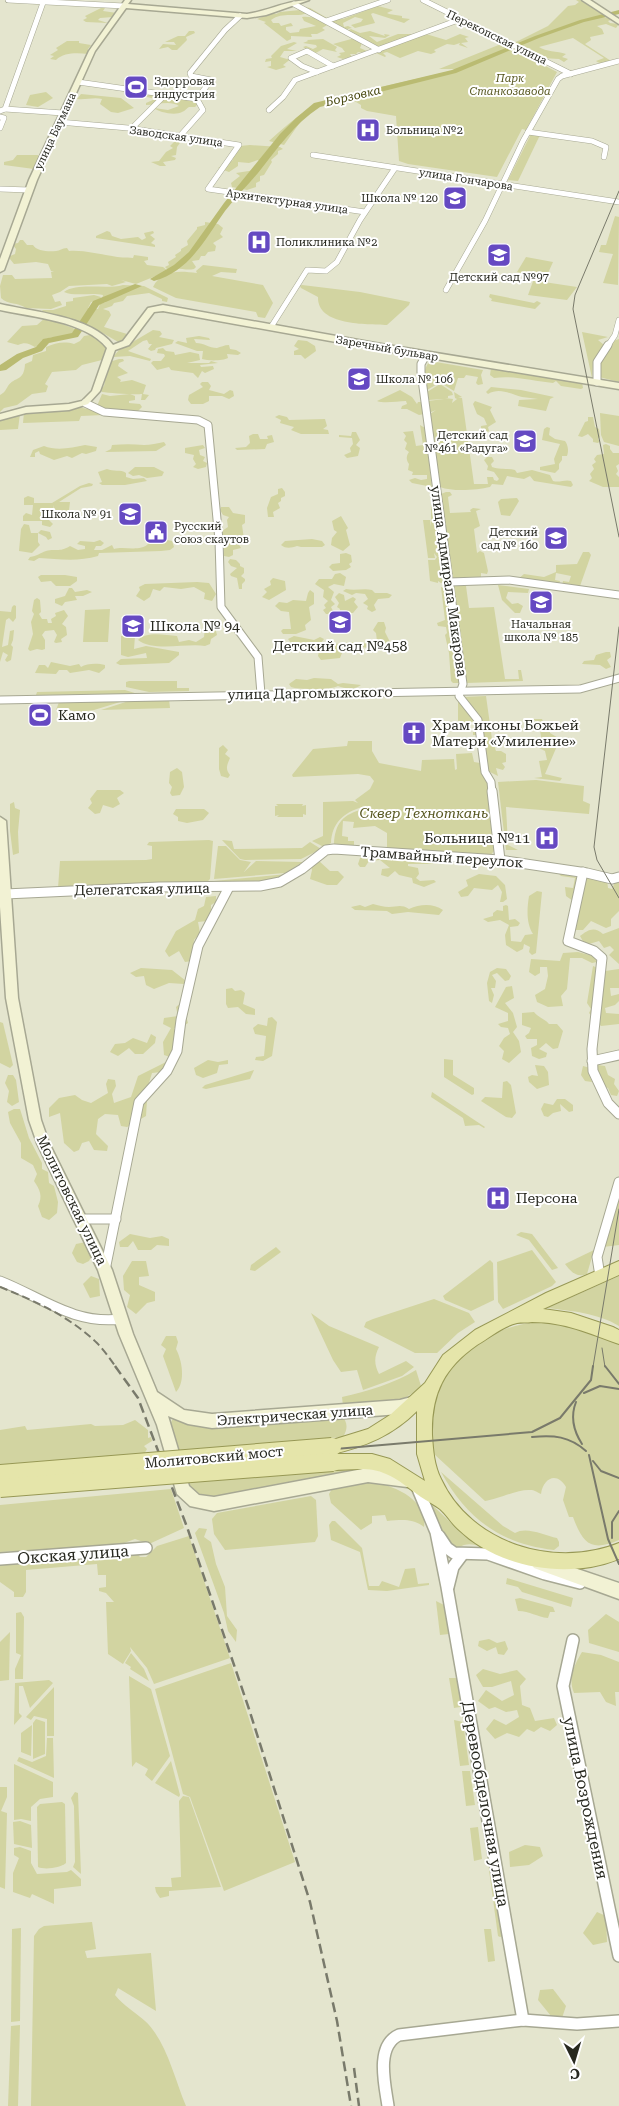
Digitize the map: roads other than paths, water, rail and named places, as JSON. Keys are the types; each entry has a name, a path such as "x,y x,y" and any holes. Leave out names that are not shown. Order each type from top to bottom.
{"main road":[{"name":"Молитовский мост","path":"0,1488 332,1455 379,1432 397,1420 428,1389 440,1371 461,1348 488,1329 619,1268"},
{"path":"514,1317 540,1315 561,1317 596,1326 619,1338"},
{"path":"428,1389 424,1441 431,1476 442,1502"},
{"name":"Молитовский мост","path":"0,1474 332,1455"},
{"path":"332,1455 390,1467 442,1502 461,1522 498,1547 545,1560 591,1559 619,1552"}],"street":[{"path":"8,0 126,3 240,16 264,14 306,0"},
{"path":"44,0 3,110 63,113"},
{"path":"326,21 388,0"},
{"name":"Перекопская улица","path":"423,0 571,74"},
{"path":"585,0 619,22"},
{"name":"улица Баумана","path":"0,270 29,190 63,113 95,46 126,3"},
{"path":"294,4 379,50"},
{"path":"197,99 211,80 191,76 190,73 225,30 240,16"},
{"path":"269,110 283,97 295,80 461,19"},
{"path":"317,72 302,66 291,58 307,51 333,66"},
{"path":"446,290 485,221 528,132 558,79 619,61"},
{"path":"78,82 197,99"},
{"path":"131,129 166,94"},
{"path":"180,136 203,110 197,99"},
{"path":"0,117 4,118 0,128"},
{"name":"Заводская улица","path":"59,122 131,129 239,145 208,189"},
{"path":"528,132 592,141 606,147 604,156"},
{"name":"улица Гончарова","path":"313,155 619,202"},
{"name":"Архитектурная улица","path":"271,327 307,270 326,271 337,262 365,212 394,168"},
{"path":"0,189 29,190"},
{"name":"Архитектурная улица","path":"208,189 365,212"},
{"path":"0,307 34,313 65,322 99,335 104,338 111,348 96,392 85,403 67,407 22,410 0,417"},
{"name":"Заречный бульвар","path":"111,348 126,343 149,312 155,309 167,309 426,355 619,386"},
{"path":"597,382 595,371 596,359 612,339 619,320"},
{"name":"улица Адмирала Макарова","path":"426,355 421,364 421,372 463,684 459,691 459,696 478,720 485,772 491,782 500,860"},
{"path":"85,403 104,412 198,420 208,425 219,540 221,607 258,657 261,694"},
{"path":"449,582 509,580 619,595"},
{"name":"улица Даргомыжского","path":"0,700 580,689 619,678"},
{"name":"Молитовская улица","path":"0,821 14,1014 35,1120 43,1142 105,1270 131,1347 164,1425 182,1488 187,1497 204,1504 214,1504 368,1475 387,1476 414,1482"},
{"name":"Трамвайный переулок","path":"280,882 302,869 313,858 330,849 500,860 583,872 612,879 619,877"},
{"path":"583,872 568,941 594,951 602,958 592,1061 593,1070 600,1088 608,1103 619,1114"},
{"name":"Делегатская улица","path":"5,894 159,886 260,886 280,882"},
{"path":"105,1270 139,1102 166,1071 178,1051 181,1020 198,946 229,887"},
{"path":"592,1061 619,1055"},
{"path":"600,1276 597,1256 619,1182"},
{"path":"81,1219 116,1219"},
{"path":"0,1281 88,1320 107,1323 121,1319"},
{"path":"152,1394 168,1410 175,1414"},
{"name":"Электрическая улица","path":"175,1414 194,1420 212,1421 400,1407 416,1402"},
{"path":"164,1425 168,1418 175,1414"},
{"name":"Деревообделочная улица","path":"414,1482 426,1505 436,1532 448,1587 523,2020"},
{"path":"436,1532 444,1546 454,1553 471,1552 486,1554 573,1582 619,1591"},
{"name":"Окская улица","path":"0,1559 146,1548"},
{"name":"Деревообделочная улица","path":"448,1587 453,1568 462,1554"},
{"path":"519,1554 599,1586"},
{"name":"улица Возрождения","path":"573,1640 563,1686 619,1956"},
{"path":"388,2106 383,2063 387,2047 393,2038 409,2033 523,2020 577,2024 619,2021"}],"waterway":[{"name":"Борзовка","path":"154,279 177,267 192,253 226,204 255,172 290,127 317,105 454,72 537,37 582,21 619,12"},
{"path":"0,368 3,368 20,356 39,349 46,341 75,335 96,303 138,286"}],"tram line":[{"path":"619,191 575,295 573,309 619,537"},
{"path":"619,627 594,847 597,860 619,898"},
{"path":"593,1367 619,1209"},
{"path":"602,1348 605,1367"},
{"path":"0,1478 532,1432 560,1418 591,1380 593,1366"},
{"path":"605,1366 619,1384"},
{"path":"584,1393 600,1386 619,1389"},
{"path":"576,1402 573,1423 576,1434 582,1444"},
{"path":"532,1437 547,1436 567,1439 586,1451"},
{"path":"589,1455 608,1539 619,1564"},
{"path":"593,1461 601,1471 619,1478"},
{"path":"612,1538 612,1522 619,1511"}],"railway":[{"path":"0,1287 39,1304 75,1325 97,1343 116,1367"},
{"path":"115,1366 138,1398 187,1527 249,1709 310,1902 337,2021 351,2106"},
{"path":"354,2068 359,2106"}],"place":[{"name":"Здорровая индустрия","path":"136,87"},
{"name":"Больница №2","path":"368,130"},
{"name":"Школа № 120","path":"455,198"},
{"name":"Поликлиника №2","path":"259,242"},
{"name":"Детский сад №97","path":"499,255"},
{"name":"Школа № 106","path":"359,379"},
{"name":"Детский сад №461 «Радуга»","path":"525,441"},
{"name":"Школа № 91","path":"130,514"},
{"name":"Русский союз скаутов","path":"156,532"},
{"name":"Детский сад № 160","path":"556,538"},
{"name":"Начальная школа № 185","path":"541,602"},
{"name":"Детский сад №458","path":"340,622"},
{"name":"Школа № 94","path":"133,626"},
{"name":"Камо","path":"40,715"},
{"name":"Храм иконы Божьей Матери «Умиление»","path":"414,733"},
{"name":"Больница №11","path":"547,838"},
{"name":"Персона","path":"498,1198"}],"park label":[{"name":"Парк Станкозавода","path":"510,84"},
{"name":"Сквер Техноткань","path":"424,813"}]}
